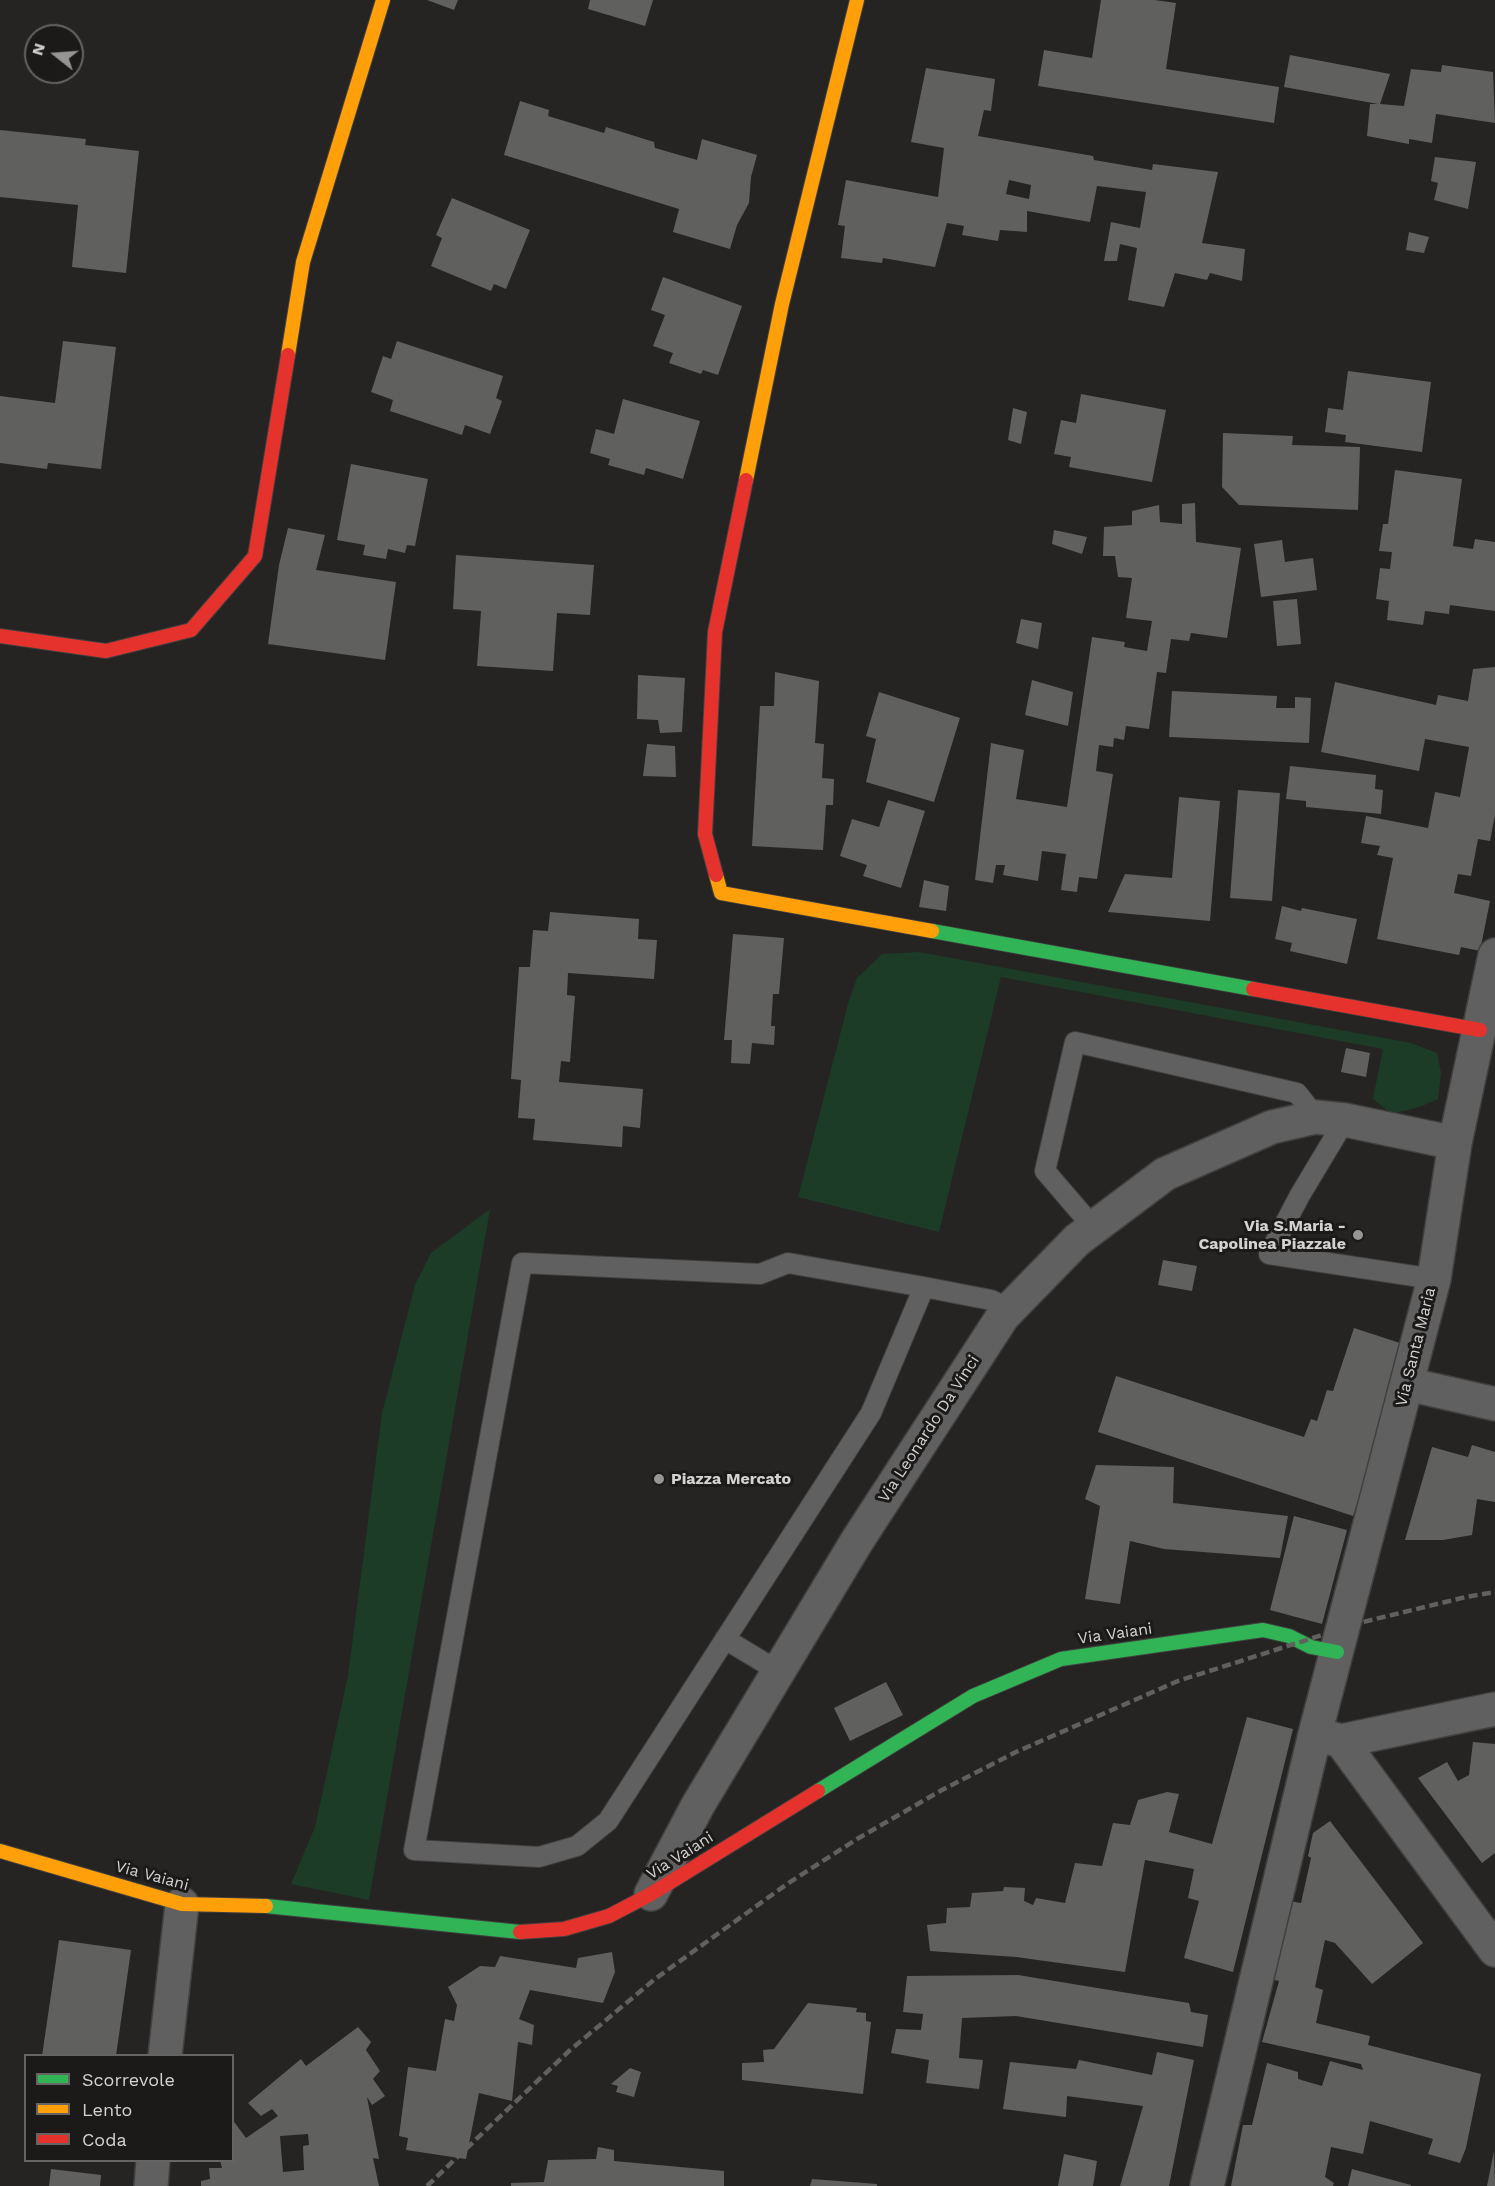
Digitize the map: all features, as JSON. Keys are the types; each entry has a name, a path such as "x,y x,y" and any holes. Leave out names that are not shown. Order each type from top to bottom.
{"street":[{"path":"0,636 106,651 191,630 255,556 303,262 383,0"},
{"path":"858,0 782,304 716,632 705,834 721,893 1480,1030"},
{"name":"Via Santa Maria","path":"1207,2186 1328,1738 1337,1652 1434,1279 1455,1143 1495,955"},
{"path":"1331,1118 1455,1143"},
{"name":"Via Leonardo Da Vinci","path":"651,1894 698,1804 856,1540 996,1326 1010,1309 1077,1240 1165,1174 1272,1127 1331,1118"},
{"path":"1407,1384 1495,1404"},
{"name":"Via Vaiani","path":"0,1851 182,1904 247,1904 515,1932 564,1929 609,1916 651,1894 973,1696 1061,1659 1263,1630 1289,1636 1311,1647 1337,1652"},
{"path":"1495,1709 1328,1738 1495,1950"},
{"path":"165,2054 182,1904"},
{"path":"151,2186 153,2162"}],"lane":[{"path":"1094,1228 1045,1171 1075,1042 1297,1093 1331,1118 1300,1195 1269,1254 1434,1279"},
{"path":"924,1287 871,1413 608,1821 577,1846 540,1857 414,1850 522,1263 760,1274 788,1263 924,1287 990,1300 1010,1309"},
{"path":"725,1639 778,1671"}],"green space":[{"path":"919,952 1411,1043 1437,1053 1441,1073 1438,1099 1392,1114 1373,1099 1383,1049 1001,977 939,1232 798,1197 849,1000 857,978 882,954"},
{"path":"490,1209 369,1900 291,1884 315,1827 348,1676 382,1413 415,1285 431,1253"}],"building":[{"path":"427,0 458,0 454,10"},
{"path":"590,0 653,0 645,26 588,9"},
{"path":"1101,0 1155,0 1176,3 1166,69 1279,87 1274,123 1038,86 1044,50 1092,58"},
{"path":"1290,55 1390,74 1380,104 1404,106 1411,69 1441,72 1442,65 1493,72 1495,123 1436,114 1432,143 1409,139 1409,144 1367,136 1370,104 1378,104 1284,87"},
{"path":"926,68 995,79 991,111 984,110 978,136 1093,156 1094,160 1152,170 1153,164 1218,172 1202,243 1245,249 1242,281 1210,273 1207,280 1175,273 1164,307 1128,300 1137,248 1120,244 1117,261 1104,261 1111,222 1140,228 1146,192 1097,186 1090,222 1027,211 1027,232 1000,230 998,241 962,235 964,226 947,223 935,267 883,258 882,263 841,258 845,226 838,225 846,180 938,197 944,148 911,142","holes":["1009,180 1031,185 1029,199 1006,194"]},
{"path":"520,101 549,110 548,116 604,133 606,127 654,142 655,148 697,160 702,139 757,155 751,177 749,203 737,225 730,249 673,232 679,209 504,155"},
{"path":"0,130 86,139 85,145 139,151 126,273 72,267 78,205 0,197"},
{"path":"1435,157 1476,162 1468,209 1434,200 1438,183 1431,181"},
{"path":"452,198 530,230 506,289 494,284 491,291 431,266 442,238 436,235"},
{"path":"1409,232 1429,237 1424,253 1406,250"},
{"path":"663,277 742,306 718,375 703,370 701,374 669,363 673,353 653,346 665,315 651,310"},
{"path":"63,341 116,347 101,469 48,463 47,469 0,463 0,396 55,403"},
{"path":"397,341 503,376 496,398 502,401 490,434 465,425 462,435 390,411 393,400 371,392 383,356 391,359"},
{"path":"1348,371 1431,382 1422,452 1345,442 1346,435 1325,432 1328,408 1343,410"},
{"path":"1081,394 1166,410 1152,482 1069,467 1071,457 1054,454 1061,420 1076,423"},
{"path":"623,399 700,421 683,479 646,468 644,475 608,465 610,459 590,453 596,429 614,434"},
{"path":"1013,408 1027,412 1021,444 1008,440"},
{"path":"1223,433 1293,436 1292,445 1360,447 1358,510 1239,505 1222,487"},
{"path":"351,464 428,479 415,546 407,545 405,553 388,549 386,559 363,555 365,545 337,540"},
{"path":"1395,470 1462,479 1453,546 1473,549 1475,539 1495,542 1495,611 1450,605 1449,614 1425,611 1423,625 1387,620 1389,601 1376,599 1380,568 1390,569 1392,552 1379,551 1383,524 1388,524"},
{"path":"1195,503 1196,542 1241,548 1227,638 1191,633 1189,641 1171,639 1166,673 1157,672 1149,729 1126,726 1124,740 1114,738 1113,747 1099,745 1096,771 1113,774 1097,879 1079,877 1077,892 1061,890 1066,854 1042,851 1038,881 1003,875 1005,865 996,865 993,883 975,880 991,743 1024,750 1016,799 1067,807 1092,637 1125,642 1124,647 1147,651 1152,621 1126,618 1132,578 1118,577 1115,556 1103,556 1104,527 1132,525 1132,511 1159,505 1160,522 1182,524 1182,504"},
{"path":"288,528 325,535 316,570 396,582 385,660 268,644 279,565"},
{"path":"1054,530 1087,537 1082,554 1052,544"},
{"path":"1282,540 1285,562 1313,558 1317,590 1261,597 1254,544"},
{"path":"456,555 594,565 590,615 557,613 553,671 477,666 481,611 453,609"},
{"path":"1297,599 1301,644 1277,646 1273,601"},
{"path":"1021,619 1042,623 1038,649 1016,643"},
{"path":"1495,667 1495,815 1490,841 1478,839 1471,876 1458,874 1454,893 1490,901 1480,951 1461,947 1459,955 1377,939 1393,858 1377,855 1380,846 1361,843 1366,816 1428,828 1435,792 1460,797 1469,747 1425,739 1419,771 1321,752 1335,682 1436,705 1438,695 1468,701 1473,669"},
{"path":"775,672 819,681 815,743 824,744 822,778 834,779 833,805 826,805 823,850 752,846 760,706 774,706"},
{"path":"638,675 685,678 682,732 660,733 658,720 637,719"},
{"path":"1032,680 1073,692 1068,726 1025,715"},
{"path":"1172,691 1277,696 1276,708 1295,708 1295,697 1311,698 1309,743 1169,737"},
{"path":"879,692 960,718 934,802 866,782 876,739 866,736"},
{"path":"647,744 675,746 676,777 643,776"},
{"path":"1290,766 1376,775 1375,789 1383,790 1381,814 1306,807 1306,801 1286,799"},
{"path":"1238,790 1280,793 1272,901 1230,898"},
{"path":"1179,797 1220,801 1210,921 1108,912 1125,874 1172,878"},
{"path":"888,800 925,811 901,888 863,876 867,865 840,856 852,819 879,827"},
{"path":"924,880 949,886 946,911 919,907"},
{"path":"1282,906 1357,919 1347,964 1290,951 1292,943 1275,939"},
{"path":"550,912 639,919 638,939 657,940 654,979 568,973 567,995 575,996 570,1062 561,1061 559,1082 643,1089 640,1128 623,1126 622,1147 533,1140 535,1119 518,1118 521,1080 511,1079 519,967 530,967 533,930 548,931"},
{"path":"733,934 784,938 779,994 773,994 771,1026 775,1026 774,1045 752,1043 750,1064 731,1063 732,1040 724,1040"},
{"path":"1346,1048 1370,1053 1366,1077 1341,1072"},
{"path":"1163,1260 1197,1266 1192,1291 1158,1285"},
{"path":"1354,1328 1409,1346 1353,1516 1098,1432 1116,1376 1304,1437 1311,1419 1317,1421 1327,1390 1333,1391"},
{"path":"1472,1445 1495,1452 1495,1502 1477,1499 1472,1535 1443,1540 1405,1540 1432,1447 1468,1457"},
{"path":"1096,1465 1174,1467 1173,1503 1288,1516 1280,1558 1164,1549 1130,1541 1120,1604 1085,1599 1100,1506 1085,1499"},
{"path":"1294,1516 1347,1530 1322,1624 1270,1610"},
{"path":"886,1682 903,1715 850,1741 834,1708"},
{"path":"1247,1717 1293,1729 1233,1972 1184,1958 1199,1901 1188,1898 1194,1869 1145,1860 1125,1972 1016,1957 930,1951 927,1925 946,1923 947,1908 970,1907 972,1893 1003,1891 1004,1887 1025,1888 1024,1901 1033,1905 1036,1898 1065,1903 1075,1863 1102,1866 1113,1823 1130,1825 1138,1800 1167,1792 1179,1794 1169,1832 1212,1844"},
{"path":"1473,1742 1495,1744 1495,1853 1482,1863 1418,1778 1447,1762 1458,1781 1469,1775"},
{"path":"1330,1821 1423,1943 1372,1984 1335,1943 1325,1940 1315,1987 1323,1990 1316,2023 1370,2036 1368,2045 1481,2074 1466,2148 1460,2163 1428,2154 1433,2139 1370,2121 1363,2154 1331,2147 1325,2177 1334,2183 1333,2186 1231,2186 1243,2125 1252,2125 1267,2063 1298,2072 1298,2079 1322,2086 1330,2061 1363,2070 1361,2064 1262,2042 1279,1981 1270,1979 1290,1901 1301,1903 1311,1858 1308,1856 1313,1833"},
{"path":"59,1940 131,1950 116,2054 42,2054"},
{"path":"612,1952 615,1972 603,2003 530,1990 519,2019 534,2025 532,2045 518,2042 512,2101 479,2093 466,2159 406,2150 408,2138 399,2136 408,2067 436,2071 445,2019 454,2021 457,2005 448,1987 480,1966 495,1967 500,1956 576,1968 578,1958"},
{"path":"1018,1975 1189,2003 1191,2012 1208,2015 1203,2047 1016,2016 962,2018 959,2058 983,2060 979,2089 926,2083 929,2060 891,2053 896,2029 921,2030 923,2014 903,2012 907,1976"},
{"path":"808,2003 857,2008 856,2012 866,2013 866,2021 871,2022 863,2094 742,2080 742,2063 764,2062 763,2050 774,2049"},
{"path":"358,2027 371,2042 366,2050 380,2071 373,2079 385,2096 372,2105 367,2097 379,2159 373,2158 379,2186 201,2186 201,2181 210,2179 209,2168 222,2168 220,2162 234,2162 234,2122 246,2138 278,2116 272,2109 261,2116 248,2103 301,2059 306,2066","holes":["308,2134 309,2145 303,2146 304,2170 283,2172 280,2136"]},
{"path":"1157,2052 1194,2060 1169,2186 1120,2186 1143,2106 1067,2096 1066,2117 1003,2109 1010,2062 1076,2069 1079,2060 1152,2075"},
{"path":"630,2068 641,2072 634,2097 616,2092 618,2086 611,2084"},
{"path":"598,2147 614,2150 614,2161 724,2171 724,2186 511,2186 511,2183 544,2182 548,2160 596,2159"},
{"path":"1494,2151 1495,2186 1487,2186"},
{"path":"1064,2154 1097,2161 1093,2186 1058,2186"},
{"path":"51,2169 101,2175 100,2186 49,2186"},
{"path":"1352,2169 1411,2185 1411,2186 1348,2186"},
{"path":"812,2179 877,2184 877,2186 810,2186"}],"railway":[{"path":"427,2186 569,2051 655,1979 787,1884 857,1839 942,1790 1016,1752 1178,1681 1363,1622 1495,1592"}],"traffic: fast":[{"path":"932,931 1253,989"},
{"path":"818,1791 973,1696 1061,1659 1263,1630 1289,1636 1311,1647 1337,1652"},
{"path":"266,1906 520,1932"}],"traffic: slow":[{"path":"288,355 303,262 383,0"},
{"path":"746,480 782,304 857,0"},
{"path":"716,875 721,893 932,931"},
{"path":"0,1851 182,1904 266,1906"}],"traffic: jam":[{"path":"0,636 106,651 191,630 255,556 288,355"},
{"path":"716,875 705,834 715,632 746,480"},
{"path":"1253,989 1480,1030"},
{"path":"520,1932 564,1929 609,1916 651,1894 818,1791"}],"place":[{"name":"Via S.Maria - Capolinea Piazzale","path":"1358,1235"},
{"name":"Piazza Mercato","path":"659,1479"}]}
